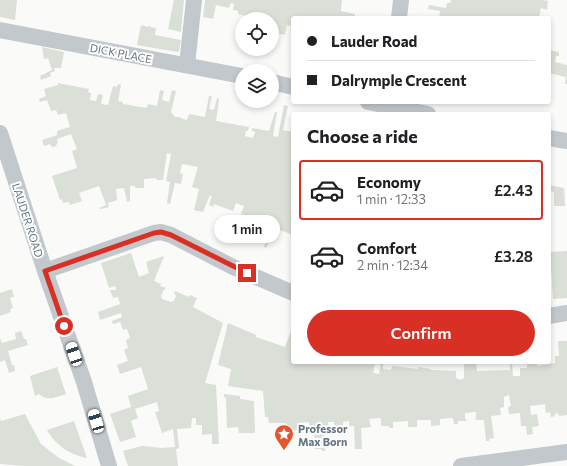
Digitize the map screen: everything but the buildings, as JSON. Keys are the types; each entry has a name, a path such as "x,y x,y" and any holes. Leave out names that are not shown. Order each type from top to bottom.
{"street":[{"path":"187,65 194,0"},
{"path":"399,16 401,0"},
{"name":"DICK PLACE","path":"0,30 235,75"},
{"path":"279,84 291,87"},
{"path":"386,104 420,112"},
{"name":"LAUDER ROAD","path":"0,133 45,271 84,382 109,466"},
{"path":"551,138 567,141"},
{"path":"45,271 154,233 161,232 171,235 233,267 291,292"},
{"path":"551,316 567,313"},
{"path":"461,466 567,452"}],"shaded area":[{"path":"0,0 17,0 15,20 0,17"},
{"path":"174,0 184,0 181,32 168,29"},
{"path":"205,0 342,0 341,11 355,14 355,16 291,16 291,26 287,25 285,35 279,34 279,12 238,12 233,10 234,4 231,3 229,8 216,5 213,19 203,17"},
{"path":"451,0 548,1 547,10 541,8 539,16 439,16 440,11 428,9 429,5 446,8 447,3 450,3"},
{"path":"141,25 148,27 150,25 150,27 156,28 155,35 181,40 179,51 177,52 137,45"},
{"path":"42,47 64,52 61,68 54,68 55,71 50,73 51,76 41,80 40,76 52,70 48,58 44,59"},
{"path":"551,50 559,52 559,56 556,56 555,62 567,65 567,84 565,84 566,77 551,73"},
{"path":"58,83 89,89 88,92 91,93 90,100 96,101 98,94 103,95 101,104 108,105 113,86 117,87 118,84 121,85 118,101 123,102 123,104 147,108 148,104 157,106 160,90 164,91 162,100 169,102 172,90 176,91 171,112 175,117 180,117 187,120 189,114 205,117 209,96 212,96 209,109 214,110 217,98 219,99 216,121 249,127 245,136 253,138 255,132 252,131 252,128 269,131 275,112 277,112 273,136 278,137 284,105 288,106 283,130 291,132 291,234 275,228 266,248 264,247 266,241 259,238 263,228 257,226 253,234 249,232 254,219 241,214 244,206 236,203 233,211 214,204 213,207 209,205 212,196 210,195 203,212 194,210 199,189 192,187 198,167 182,164 180,173 183,174 181,184 175,183 170,204 167,203 170,182 166,181 171,154 167,153 163,180 157,180 156,178 144,179 144,188 135,188 135,186 130,186 130,201 127,202 124,188 116,189 117,200 108,203 109,207 101,209 99,208 106,205 99,186 79,193 82,201 70,205 69,202 63,203 62,199 60,200 52,176 77,168 72,151 77,149 71,134 57,139 57,146 52,147 50,144 44,146 42,140 57,135 57,131 70,127 66,113 58,115 56,110 51,111 47,100 40,102 39,99 46,96 44,89 58,85"},
{"path":"551,185 564,188 565,206 554,206 554,192 551,191"},
{"path":"567,251 567,298 553,299 551,252"},
{"path":"131,253 139,277 149,273 146,262 164,256 154,281 161,284 160,286 166,288 161,296 162,299 171,302 174,301 176,296 174,293 175,291 189,297 190,295 197,298 193,307 223,323 205,383 216,385 219,444 212,444 212,434 202,435 202,425 196,425 196,418 192,418 191,428 177,429 179,448 176,449 178,466 128,466 123,451 142,446 162,448 175,447 173,429 162,433 155,412 159,411 157,402 135,409 138,418 131,421 136,437 120,442 110,414 131,407 128,396 148,389 141,367 120,374 117,365 128,361 124,350 128,348 126,340 130,338 127,329 123,330 120,322 113,324 112,321 122,317 121,313 100,320 98,312 120,304 118,297 113,298 110,290 116,290 115,286 109,288 101,263"},
{"path":"12,289 14,297 10,298 13,308 10,309 11,312 0,316 0,293"},
{"path":"228,323 256,335 256,337 285,347 291,330 291,364 375,364 373,373 379,374 381,364 383,364 383,369 391,370 392,366 418,369 418,367 431,370 456,371 456,378 461,380 464,378 464,364 476,364 477,371 510,370 510,364 512,364 513,376 520,376 520,368 527,368 527,364 537,364 537,366 555,363 555,356 559,356 558,341 567,341 567,415 559,416 558,413 551,417 550,412 546,413 545,404 530,406 531,415 537,414 539,426 532,427 533,434 527,435 526,426 521,426 520,413 509,414 508,407 511,406 509,395 504,397 504,407 500,408 501,415 491,416 494,438 489,439 489,441 486,441 484,420 475,420 476,412 465,413 465,419 467,421 458,421 458,424 454,424 453,418 440,419 440,425 431,426 431,420 417,420 417,427 408,427 408,421 393,422 393,428 389,428 389,426 381,426 381,418 369,419 371,427 361,428 362,449 355,449 354,426 349,426 349,421 343,422 343,427 334,427 334,422 328,422 328,427 324,428 325,451 322,451 321,449 315,449 314,429 309,429 309,422 298,423 298,430 286,431 286,423 269,423 268,417 265,417 263,391 228,386 231,369 218,365"},
{"path":"21,331 28,345 8,351 15,371 9,373 5,360 0,362 0,338 2,343 16,339 15,333"},
{"path":"57,367 66,394 52,398 45,398 39,394 35,396 30,376"},
{"path":"224,394 240,396 240,399 254,401 255,433 239,433 238,427 227,428 226,398 224,397"},
{"path":"25,414 41,444 59,458 75,466 25,466 0,464 0,417 1,421"},
{"path":"74,421 87,458 75,455 64,449 55,441 47,430"}],"place":[{"name":"Professor Max Born","path":"284,451"}],"route":[{"path":"64,326 45,271 154,233 161,232 171,235 222,262 247,273"}]}
